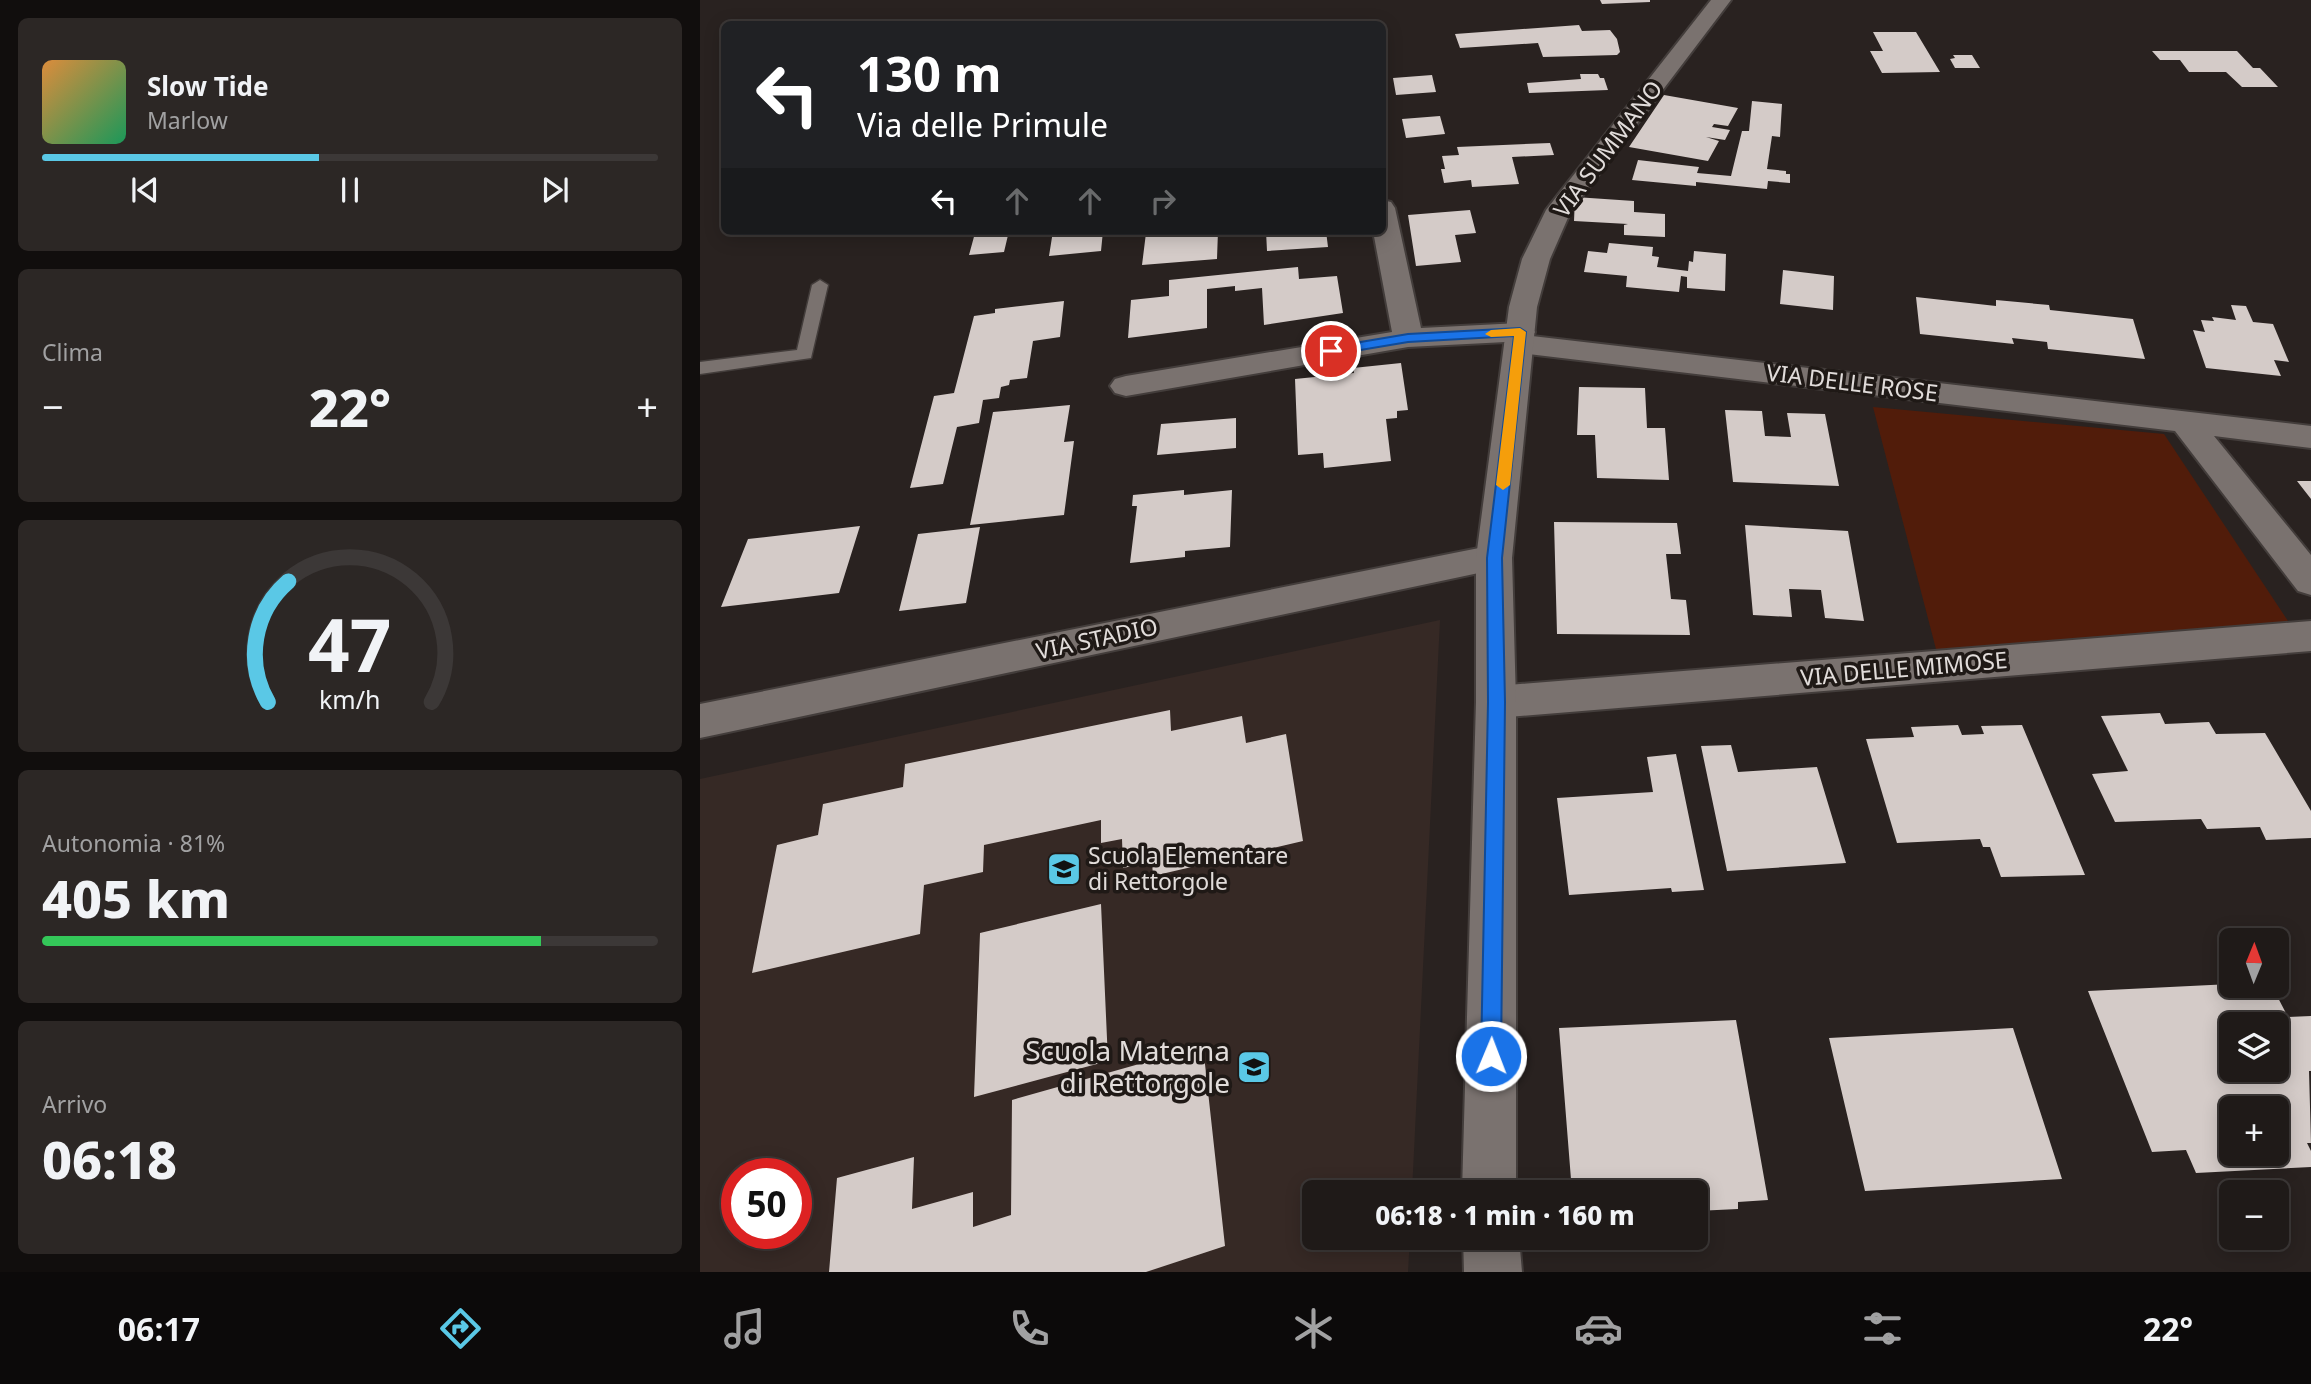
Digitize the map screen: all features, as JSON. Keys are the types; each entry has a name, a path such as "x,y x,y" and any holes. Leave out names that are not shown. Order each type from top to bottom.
{"street":[{"name":"VIA SUMMANO","path":"1489,1180 1496,702 1494,558 1523,307 1535,259 1559,210 1721,0"},
{"path":"1386,228 1408,338"},
{"name":"VIA DELLE ROSE","path":"1126,386 1408,338 1520,338 2311,437"},
{"path":"2185,422 2311,581"},
{"name":"VIA STADIO","path":"700,721 1494,558"},
{"name":"VIA DELLE MIMOSE","path":"1496,702 2311,636"},
{"path":"1492,1250 1493,1272"}],"lane":[{"path":"700,368 805,354 820,285"}],"shaded area":[{"path":"1873,407 2164,434 2290,624 1937,653"},
{"name":"Scuola Elementare di Rettorgole","path":"1440,620 1413,1180 1302,1180 1302,1250 1409,1250 1408,1272 700,1272 700,779"}],"building":[{"path":"1600,0 1650,0 1650,2 1602,4"},
{"path":"1579,25 1582,31 1610,30 1617,39 1620,52 1617,55 1543,57 1538,43 1460,48 1455,34"},
{"path":"1873,32 1916,32 1940,72 1882,73 1870,51 1883,51"},
{"path":"2152,51 2237,51 2253,68 2260,68 2278,87 2242,87 2226,72 2189,72 2180,60 2160,60"},
{"path":"1953,55 1972,55 1980,68 1955,68 1950,59 1955,58"},
{"path":"1580,74 1598,74 1600,78 1604,78 1608,90 1529,93 1527,83 1581,79"},
{"path":"1432,75 1436,92 1396,95 1393,78"},
{"path":"1664,95 1738,108 1728,126 1714,124 1712,127 1730,130 1725,140 1706,137 1719,141 1708,161 1629,147"},
{"path":"1752,101 1782,104 1780,137 1772,136 1767,169 1786,171 1786,174 1790,174 1790,183 1768,181 1767,189 1696,182 1696,186 1632,180 1638,160 1699,167 1697,173 1731,176 1742,131 1749,131"},
{"path":"1440,116 1445,134 1406,138 1402,119"},
{"path":"1550,143 1554,155 1512,157 1519,184 1472,187 1471,180 1444,183 1442,156 1459,155 1457,147"},
{"path":"1575,197 1634,201 1634,212 1665,214 1665,237 1624,235 1624,225 1628,224 1574,221"},
{"path":"1470,210 1476,233 1455,235 1461,262 1416,266 1408,215"},
{"path":"974,235 1008,235 1004,252 969,255"},
{"path":"1052,235 1103,235 1101,251 1049,256"},
{"path":"1146,235 1218,235 1217,259 1142,265"},
{"path":"1266,235 1326,235 1328,247 1267,251"},
{"path":"1609,243 1653,247 1652,256 1659,257 1657,267 1688,271 1689,261 1693,262 1694,251 1726,254 1725,291 1687,288 1687,277 1681,276 1679,292 1626,287 1627,276 1584,272 1588,251 1607,253"},
{"path":"1298,267 1299,279 1337,276 1343,313 1264,325 1262,288 1235,291 1235,286 1207,289 1207,328 1128,338 1131,300 1169,296 1169,280"},
{"path":"1783,270 1834,276 1833,310 1780,304"},
{"path":"1916,297 1996,306 1996,300 2049,305 2050,310 2133,319 2145,359 2048,349 2047,342 2012,338 2014,344 1920,334"},
{"path":"1064,301 1060,337 1033,341 1027,378 1010,380 1009,385 1001,387 999,398 983,400 979,423 957,427 943,484 910,488 934,396 954,393 974,316 995,313 995,309"},
{"path":"2231,305 2246,306 2253,322 2273,324 2289,362 2274,360 2281,376 2206,368 2193,330 2205,332 2201,320 2214,321 2212,317 2236,320"},
{"path":"1401,363 1408,410 1397,411 1397,418 1386,419 1391,461 1324,468 1323,453 1298,455 1295,379 1354,373 1353,368"},
{"path":"1579,387 1645,388 1647,428 1665,428 1669,480 1597,478 1595,435 1577,435"},
{"path":"1070,405 1064,442 1074,441 1064,515 970,525 993,412"},
{"path":"1725,410 1762,411 1765,436 1791,437 1787,413 1825,414 1839,486 1733,482"},
{"path":"1236,418 1236,448 1157,455 1161,424"},
{"path":"2297,481 2311,481 2311,499"},
{"path":"1184,490 1184,495 1232,490 1230,547 1185,551 1185,557 1130,563 1137,506 1132,506 1133,495"},
{"path":"1554,522 1677,523 1681,554 1666,554 1671,599 1686,600 1690,635 1557,634"},
{"path":"1745,525 1848,531 1864,621 1825,618 1821,590 1789,589 1792,617 1753,615"},
{"path":"860,526 839,593 721,607 748,539"},
{"path":"980,527 966,603 899,611 918,534"},
{"path":"1170,710 1171,731 1242,716 1246,743 1286,734 1303,841 1153,876 1152,862 1123,868 1122,839 1101,843 1101,820 984,845 983,872 924,885 920,934 752,973 777,845 818,835 823,804 903,787 905,764"},
{"path":"2160,713 2165,724 2209,722 2216,734 2265,733 2311,811 2311,838 2266,840 2260,827 2207,829 2201,819 2115,822 2092,774 2128,771 2101,716"},
{"path":"1958,725 1962,735 1984,734 1981,726 2022,725 2085,875 2001,877 1990,847 1983,847 1980,839 1897,843 1866,739 1914,737 1911,727"},
{"path":"1731,745 1738,772 1817,767 1846,863 1727,871 1701,746"},
{"path":"1676,754 1704,890 1672,892 1671,888 1569,895 1557,798 1653,792 1647,757"},
{"path":"1101,904 1108,1061 974,1097 980,933"},
{"path":"2219,985 2219,998 2278,998 2285,1012 2219,1012 2219,1082 2289,1082 2289,1017 2311,1016 2311,1143 2307,1143 2311,1151 2311,1167 2196,1173 2186,1150 2152,1152 2088,991"},
{"path":"1736,1020 1768,1200 1738,1202 1738,1209 1708,1210 1708,1180 1571,1180 1559,1028"},
{"path":"2013,1028 2062,1179 1865,1191 1829,1038"},
{"path":"1203,1046 1225,1246 1146,1272 829,1272 837,1178 914,1157 912,1209 973,1192 973,1227 1011,1215 1012,1100"}],"slow traffic":[{"path":"1491,334 1520,332 1503,485"}],"place":[{"name":"Scuola Elementare di Rettorgole","path":"1064,869"},
{"name":"Scuola Materna di Rettorgole","path":"1254,1067"}],"route":[{"path":"1331,351 1408,338 1520,332 1494,558 1496,702 1491,1056"}]}
